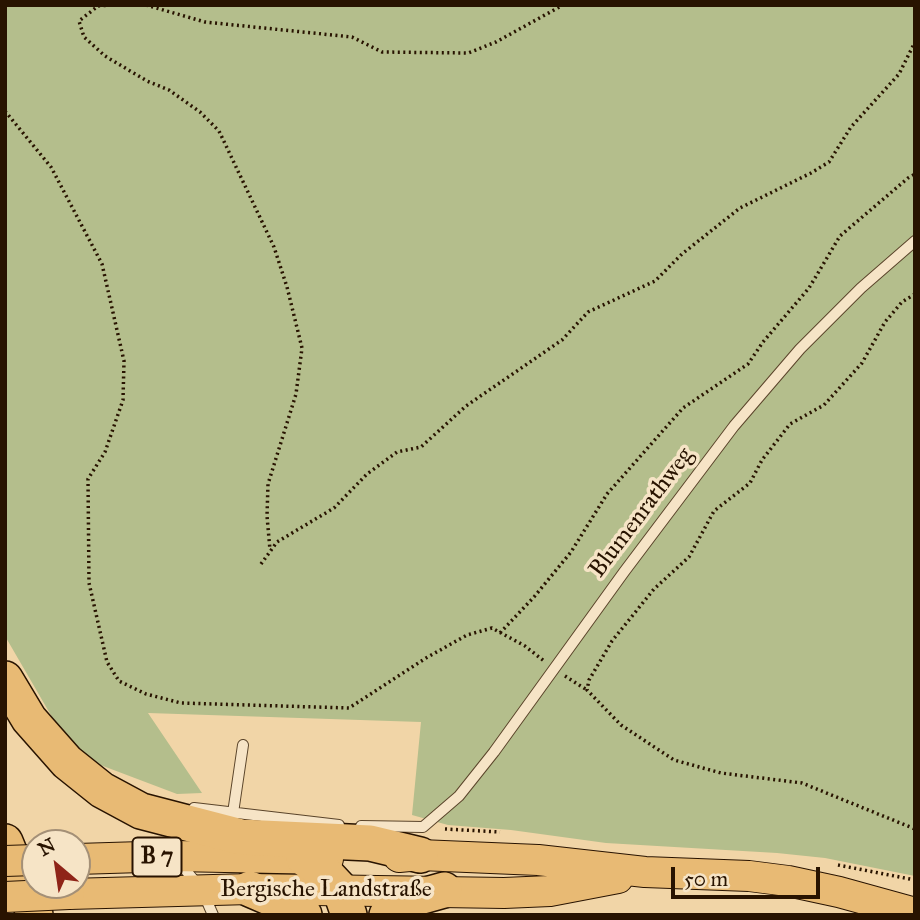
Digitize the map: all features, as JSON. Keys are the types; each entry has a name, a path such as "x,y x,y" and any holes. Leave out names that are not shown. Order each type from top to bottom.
{"highway":[{"path":"5,679 29,719 67,762 102,790 141,811 241,837 370,843 421,841"},
{"path":"5,842 35,915"},
{"path":"304,858 325,873 344,902"},
{"path":"239,871 304,915"},
{"path":"387,915 412,899 444,890"}],"main road":[{"name":"Bergische Landstraße","path":"5,897 69,894 209,896 239,871 304,858 372,859 421,841 538,860 645,872 702,873 788,881 915,913"},
{"name":"Bergische Landstraße","path":"91,859 174,856 239,871 344,902 444,890 550,891 645,872"}],"lane":[{"name":"Blumenrathweg","path":"421,841 494,752 734,426 800,349 861,288 915,241"},
{"path":"233,813 243,745"},
{"name":"Bergische Landstraße","path":"185,806 350,826 421,841"},
{"path":"174,856 209,896"}],"path":[{"path":"111,5 98,6 79,21 85,37 105,56 169,90 200,112 219,131 275,247 302,348 296,394 268,484 270,551"},
{"path":"146,5 205,22 352,37 382,52 468,53 506,37 563,5"},
{"path":"261,564 277,542 334,508 367,474 397,452 421,447 466,406 562,340 588,312 655,281 682,254 740,208 828,162 851,127 899,74 915,42"},
{"path":"5,111 51,167 102,264 124,361 123,400 105,452 88,479 89,583 107,662 119,681 146,694 181,704 349,708 467,635 492,628 500,633 571,552 607,494 683,408 748,364 809,288 841,236 908,177 915,174"},
{"path":"915,294 902,302 885,322 862,363 824,405 790,424 762,460 750,483 714,511 689,557 654,589 612,640 586,690 621,725 674,760 721,773 802,783 915,829"}],"green space":[{"path":"5,5 915,5 915,876 825,858 606,843 511,830 448,825 412,815 421,722 148,713 202,793 177,794 74,755 5,636"}]}
